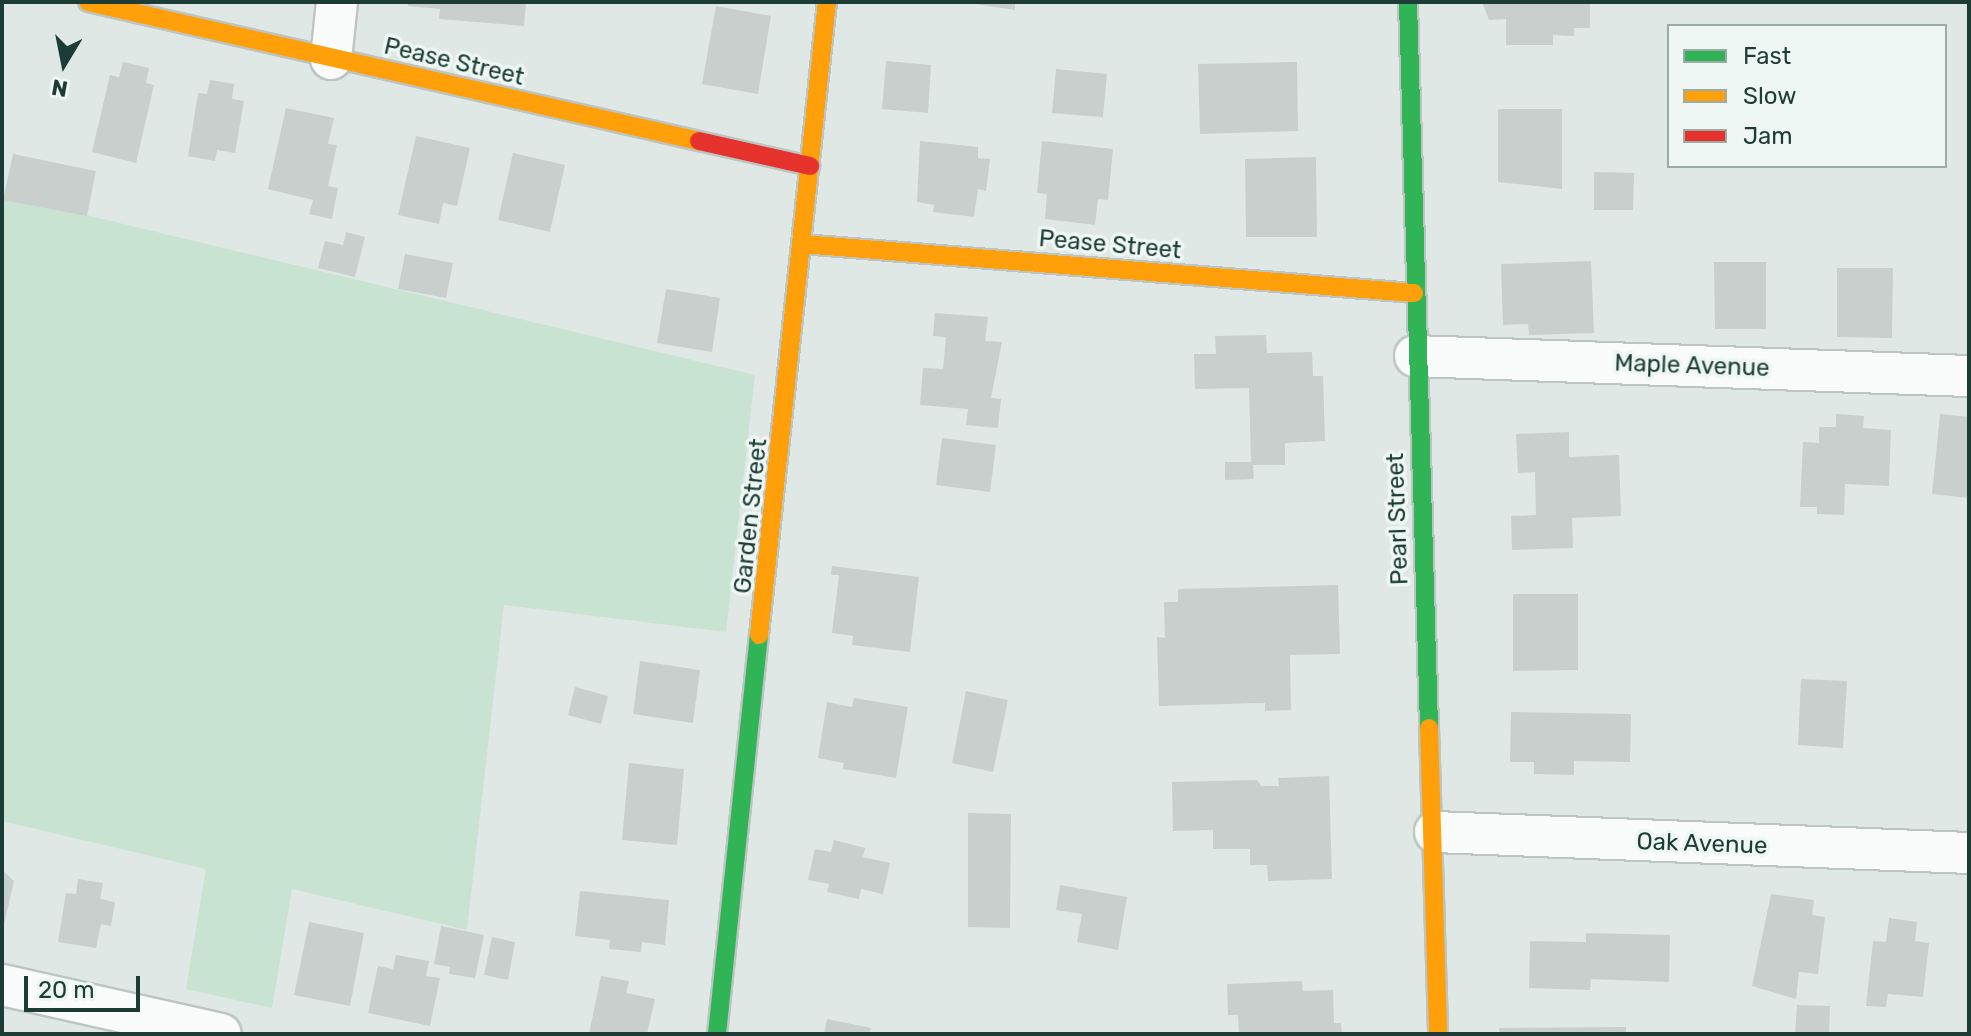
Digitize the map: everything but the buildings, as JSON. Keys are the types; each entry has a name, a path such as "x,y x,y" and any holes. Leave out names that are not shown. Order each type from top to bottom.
{"street":[{"name":"Pease Street","path":"88,2 810,166"},
{"path":"331,59 337,2"},
{"name":"Garden Street","path":"717,1034 827,2"},
{"name":"Pearl Street","path":"1408,2 1415,356 1435,832 1438,1034"},
{"name":"Pease Street","path":"802,244 1414,293"},
{"name":"Maple Avenue","path":"1415,356 1969,376"},
{"name":"Oak Avenue","path":"1435,832 1969,853"},
{"path":"2,985 221,1034"}],"green space":[{"path":"2,195 755,375 726,632 504,605 467,930 292,889 272,1008 186,989 206,869 2,821"}],"traffic: fast":[{"path":"1408,2 1429,728"},
{"path":"717,1034 759,635"}],"traffic: slow":[{"path":"88,2 699,141"},
{"path":"759,635 827,2"},
{"path":"802,244 1414,293"},
{"path":"1429,728 1438,1034"}],"traffic: jam":[{"path":"699,141 810,166"}]}
